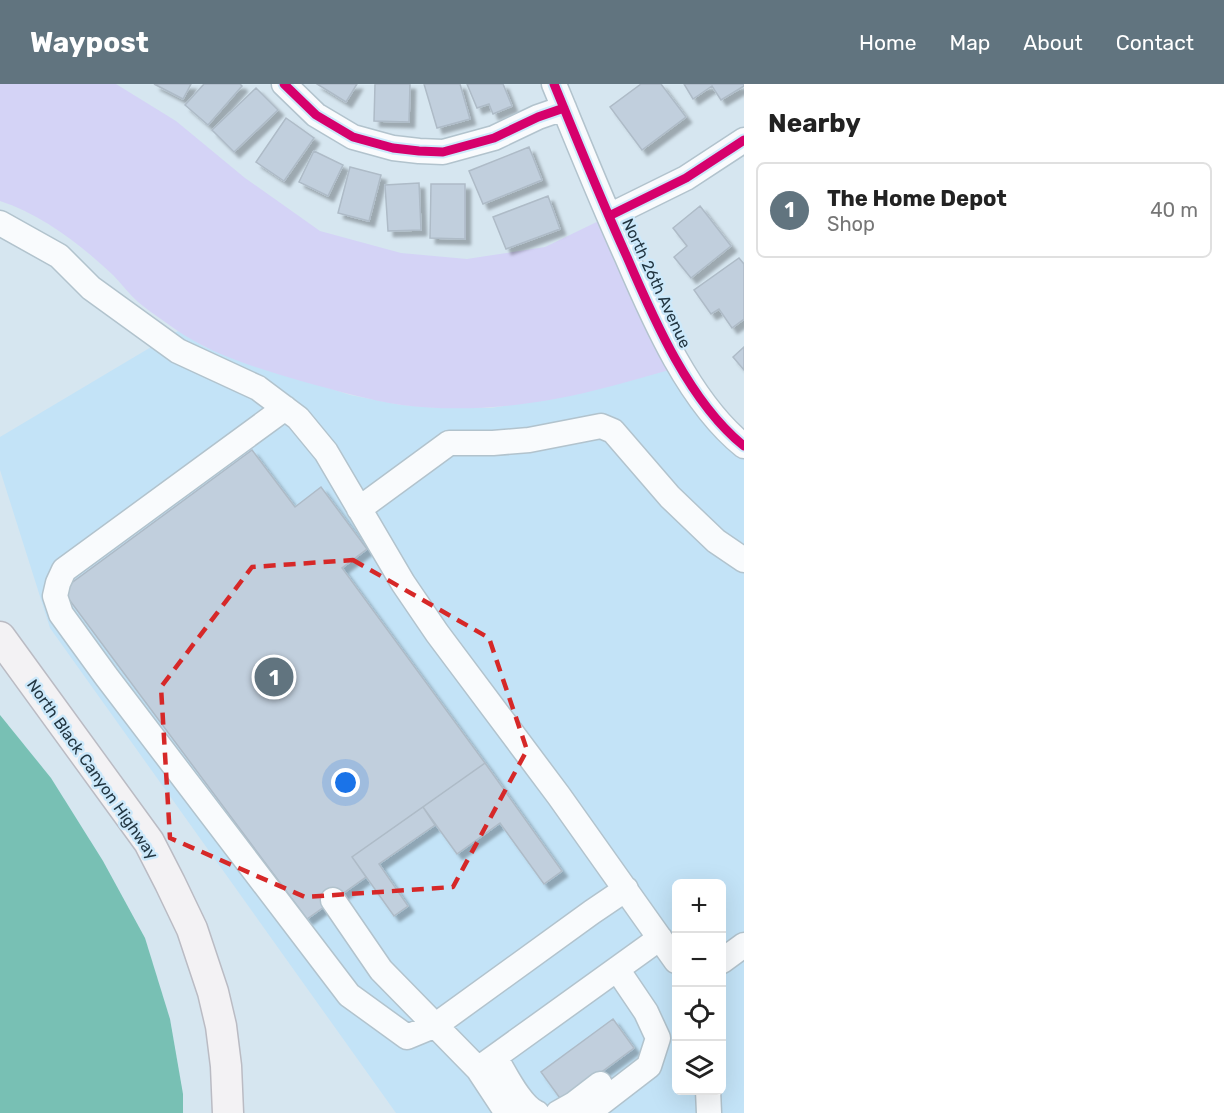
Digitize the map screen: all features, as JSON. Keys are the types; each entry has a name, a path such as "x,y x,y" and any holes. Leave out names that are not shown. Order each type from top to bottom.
{"main road":[{"name":"North Black Canyon Highway","path":"0,638 149,842 170,883 192,929 213,992 225,1056 228,1113"}],"street":[{"path":"284,84 316,115 353,137 393,148 419,151 443,152 494,138 538,117 564,108"},
{"name":"North 26th Avenue","path":"554,84 645,299 680,367 711,412 744,446"},
{"path":"609,216 686,178 744,140"},
{"path":"0,223 59,256 91,288 178,351 258,388 298,418 326,452 403,584 437,633 559,796 672,955"},
{"path":"285,408 64,570 58,583 56,596 61,614 349,995 406,1036 436,1025 626,889"},
{"path":"359,509 449,443 529,440 601,426 613,430 670,497 716,541 744,560"},
{"path":"333,900 381,970 436,1025 486,1063 518,1094 530,1110 537,1113"},
{"path":"486,1063 660,938"},
{"path":"726,958 744,945"},
{"path":"588,1113 649,1066 658,1038 646,1012 617,969"},
{"path":"558,1113 574,1104 640,1055 649,1046 654,1029"},
{"path":"486,1063 507,1113"},
{"path":"708,1095 709,1113"}],"highlighted area":[{"path":"353,560 489,638 527,750 453,887 305,897 170,838 161,687 252,567"}],"shaded area":[{"path":"0,84 116,84 176,121 245,178 320,231 401,253 467,259 545,247 609,216 680,367 546,401 497,407 449,408 402,405 364,398 252,366 220,353 189,338 143,306 101,264 61,232 31,214 0,201"},
{"path":"178,331 205,347 350,395 401,405 439,408 491,408 542,400 680,367 744,446 744,1113 396,1113 50,628 0,470 0,437"},
{"path":"0,715 51,778 103,861 145,938 170,1019 183,1094 183,1113 0,1113"}],"building":[{"path":"154,84 191,84 183,99"},
{"path":"204,84 240,84 242,86 208,125 185,105"},
{"path":"317,84 357,84 346,102"},
{"path":"375,84 410,84 409,122 374,121"},
{"path":"424,84 460,84 470,119 437,128"},
{"path":"467,84 503,84 512,106 493,114 489,104 477,108"},
{"path":"641,84 661,84 686,117 642,150 610,107"},
{"path":"684,84 744,84 744,86 721,100 712,86 693,99"},
{"path":"256,88 278,110 234,152 212,130"},
{"path":"286,118 314,138 284,181 256,162"},
{"path":"529,147 542,180 483,204 469,171"},
{"path":"314,151 343,165 328,196 299,182"},
{"path":"350,167 381,175 369,221 338,213"},
{"path":"419,183 421,230 388,231 385,185"},
{"path":"431,184 465,184 465,239 430,238"},
{"path":"548,196 560,229 506,249 493,217"},
{"path":"700,206 731,246 691,278 674,257 687,246 673,228"},
{"path":"739,258 744,264 744,319 732,328 719,309 711,314 694,290"},
{"path":"744,347 744,370 733,357"},
{"path":"252,450 295,507 321,487 367,549 342,568 485,763 352,857 366,877 307,919 62,590"},
{"path":"485,763 562,871 544,884 500,823 457,854 423,807"},
{"path":"423,807 435,825 379,864 408,906 394,916 352,857"},
{"path":"613,1019 634,1048 562,1101 541,1072"}],"cycle path":[{"path":"284,84 316,115 353,137 393,148 419,151 443,152 494,138 538,117 564,108"},
{"path":"554,84 608,214 675,359 707,407 744,446"},
{"path":"609,216 686,178 744,140"}],"place":[{"name":"The Home Depot","path":"274,677"}]}
